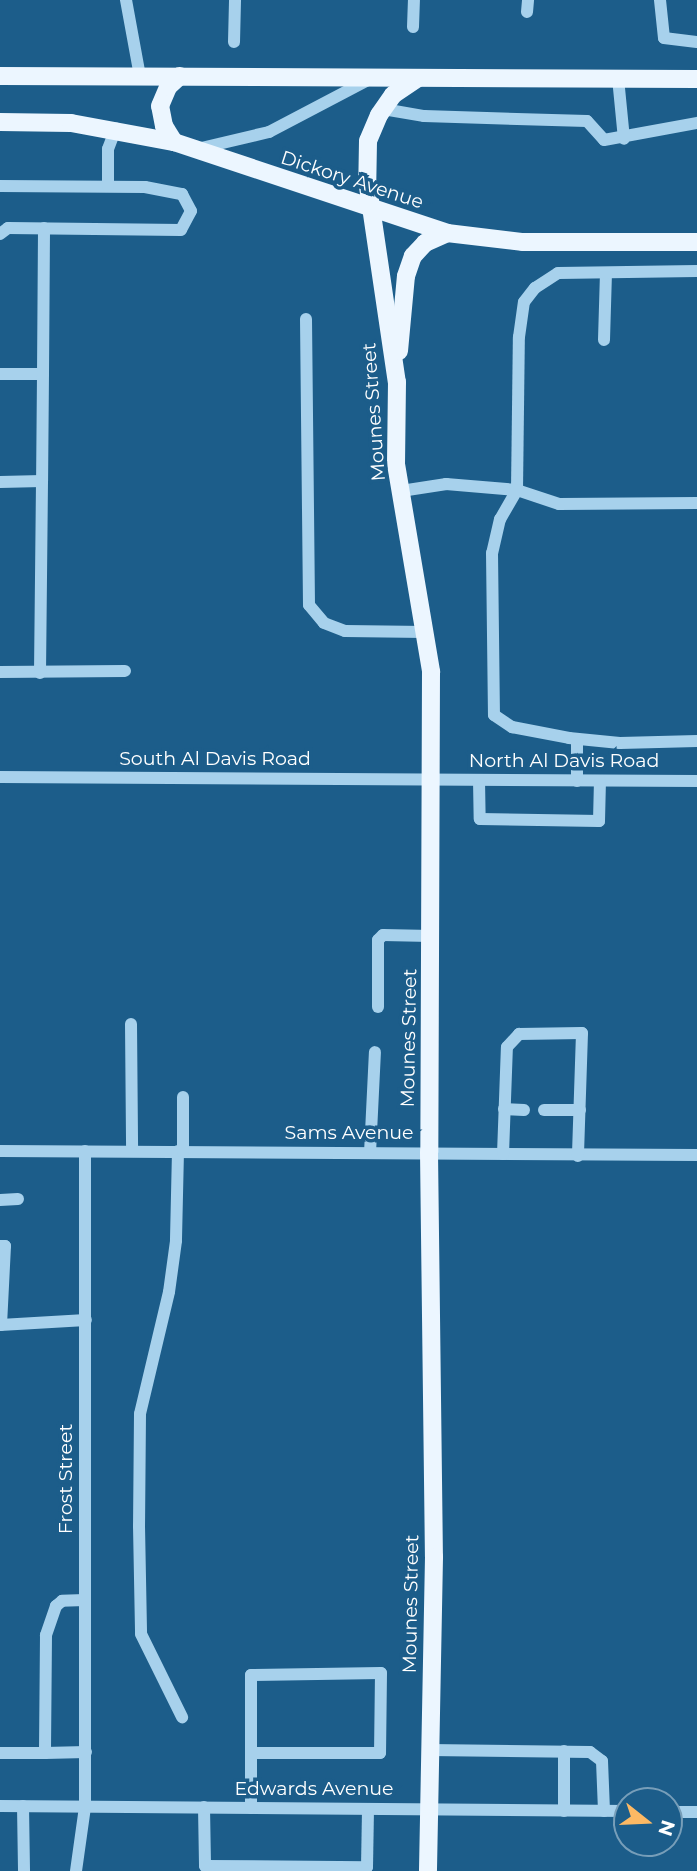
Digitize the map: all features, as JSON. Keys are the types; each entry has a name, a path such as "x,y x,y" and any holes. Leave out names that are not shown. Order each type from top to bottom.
{"main road":[{"path":"0,76 697,79"},
{"path":"174,142 164,125 160,106 168,88 180,76"},
{"path":"383,109 418,78"},
{"name":"Mounes Street","path":"383,109 368,141 367,180 397,382 401,491 432,672 429,1153 434,1557 428,1871"},
{"name":"Dickory Avenue","path":"0,122 116,128 174,142 447,233 523,242 697,242"},
{"path":"397,382 406,276 413,256 425,243 447,233"}],"street":[{"path":"126,0 140,76"},
{"path":"234,0 234,42"},
{"path":"413,27 414,0"},
{"path":"660,0 664,38 697,42"},
{"path":"197,149 269,132 373,77"},
{"path":"618,78 624,139"},
{"path":"383,109 424,116 587,121 604,140 624,139 697,123"},
{"path":"108,186 108,149 116,128"},
{"path":"0,186 108,186 182,194 191,211 181,230 8,228 0,234"},
{"path":"40,673 44,228"},
{"path":"697,271 558,273 535,288 524,302 519,337 517,490 500,519 492,554 494,715 512,727 577,738 620,743 697,741"},
{"path":"604,340 606,274"},
{"path":"306,319 309,605 324,623 345,631 425,632"},
{"path":"0,374 43,374"},
{"path":"0,482 42,481"},
{"path":"401,491 446,484 517,490 559,505 697,503"},
{"path":"1,672 125,671"},
{"path":"576,781 577,738"},
{"name":"South Al Davis Road","path":"0,777 430,780"},
{"name":"North Al Davis Road","path":"430,780 697,781"},
{"path":"480,780 480,819 599,821 600,781"},
{"path":"378,1007 379,940 383,935 431,936"},
{"path":"131,1024 132,1151"},
{"path":"503,1154 507,1047 519,1034 582,1033 578,1156"},
{"path":"370,1153 375,1052"},
{"path":"182,1717 141,1634 139,1526 140,1414 169,1292 176,1241 183,1097"},
{"path":"504,1109 524,1110"},
{"path":"544,1110 580,1110"},
{"name":"Sams Avenue","path":"0,1150 697,1155"},
{"name":"Frost Street","path":"76,1871 85,1807 86,1752 85,1151"},
{"path":"0,1199 18,1199"},
{"path":"0,1246 5,1246 1,1325 86,1320"},
{"path":"45,1753 46,1635 55,1606 62,1601 85,1600"},
{"path":"251,1753 380,1753 381,1673 251,1675 251,1753 251,1808"},
{"path":"429,1750 590,1752 602,1761 604,1811"},
{"path":"564,1751 564,1811"},
{"path":"0,1753 86,1752"},
{"name":"Edwards Avenue","path":"0,1806 613,1811"},
{"path":"23,1806 24,1871"},
{"path":"204,1807 205,1868 367,1867 368,1809"}]}
